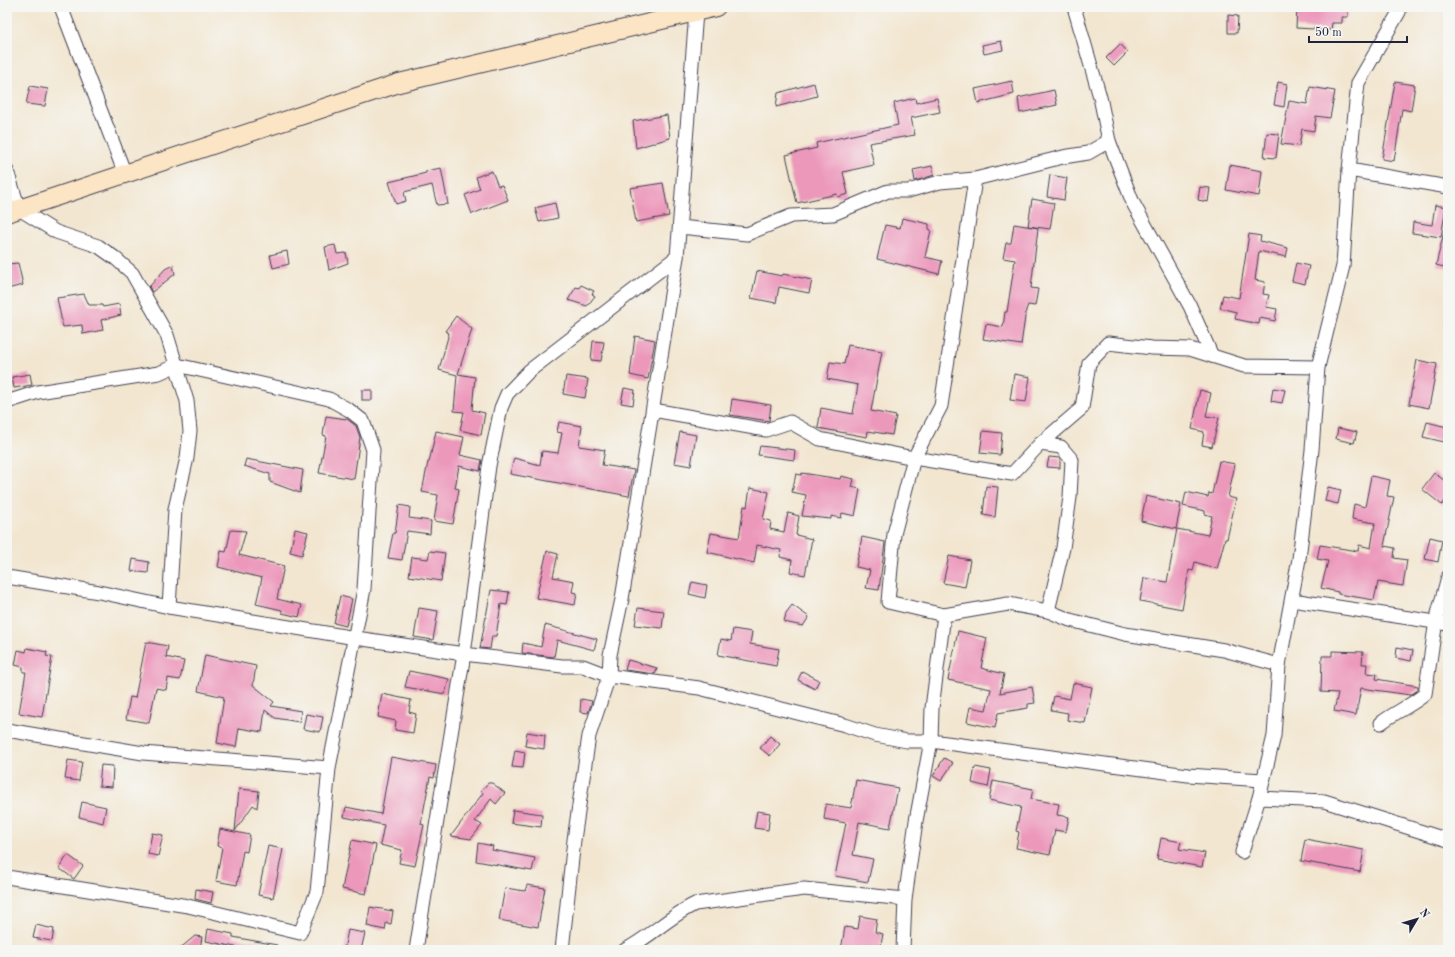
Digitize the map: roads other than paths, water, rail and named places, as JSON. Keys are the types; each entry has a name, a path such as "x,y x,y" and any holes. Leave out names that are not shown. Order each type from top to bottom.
{"street":[{"path":"62,7 125,174"},
{"path":"13,211 399,83 716,7"},
{"path":"1074,7 1100,97 1109,141 1133,203 1190,306 1212,356"},
{"path":"1242,852 1259,798 1274,736 1279,665 1292,600 1312,450 1318,367 1343,266 1349,170 1358,82 1398,12 1398,7"},
{"path":"562,950 574,840 588,736 609,676 610,655 622,599 677,257 696,12"},
{"path":"680,227 747,234 791,216 833,214 888,191 908,191 940,182 974,179 1063,157 1088,153 1109,141"},
{"path":"7,170 13,211"},
{"path":"1349,170 1448,187"},
{"path":"974,179 941,406 914,458 894,534 888,602 944,615 1008,604 1048,611 1070,620 1125,634 1224,650 1279,665"},
{"path":"13,211 56,232 98,246 115,258 132,273 167,335 187,401 190,431 187,458 175,509 169,607"},
{"path":"416,950 464,654 490,466 501,408 507,394 530,371 677,257"},
{"path":"653,410 766,430 790,422 820,439 914,458 1012,474 1040,444 1082,408 1089,363 1108,343 1152,348 1190,349 1244,366 1318,367"},
{"path":"7,402 38,392 159,373 177,365 329,399 349,410 363,421 372,450 364,589 356,638 329,768 317,892 300,933 188,906 7,877"},
{"path":"1040,444 1062,447 1072,460 1070,497 1063,548 1048,611"},
{"path":"7,577 85,589 169,607 356,638 464,654 562,666 583,666 609,676 699,688 845,725 875,735 907,741 931,741 1188,775 1263,780"},
{"path":"1381,723 1396,711 1411,706 1425,694 1442,622 1448,577"},
{"path":"1292,600 1442,622"},
{"path":"903,950 905,899 916,821 931,741 932,708 944,615"},
{"path":"7,730 143,753 329,768"},
{"path":"1259,798 1324,802 1448,840"},
{"path":"625,950 640,942 684,909 695,904 804,889 905,899"}]}
